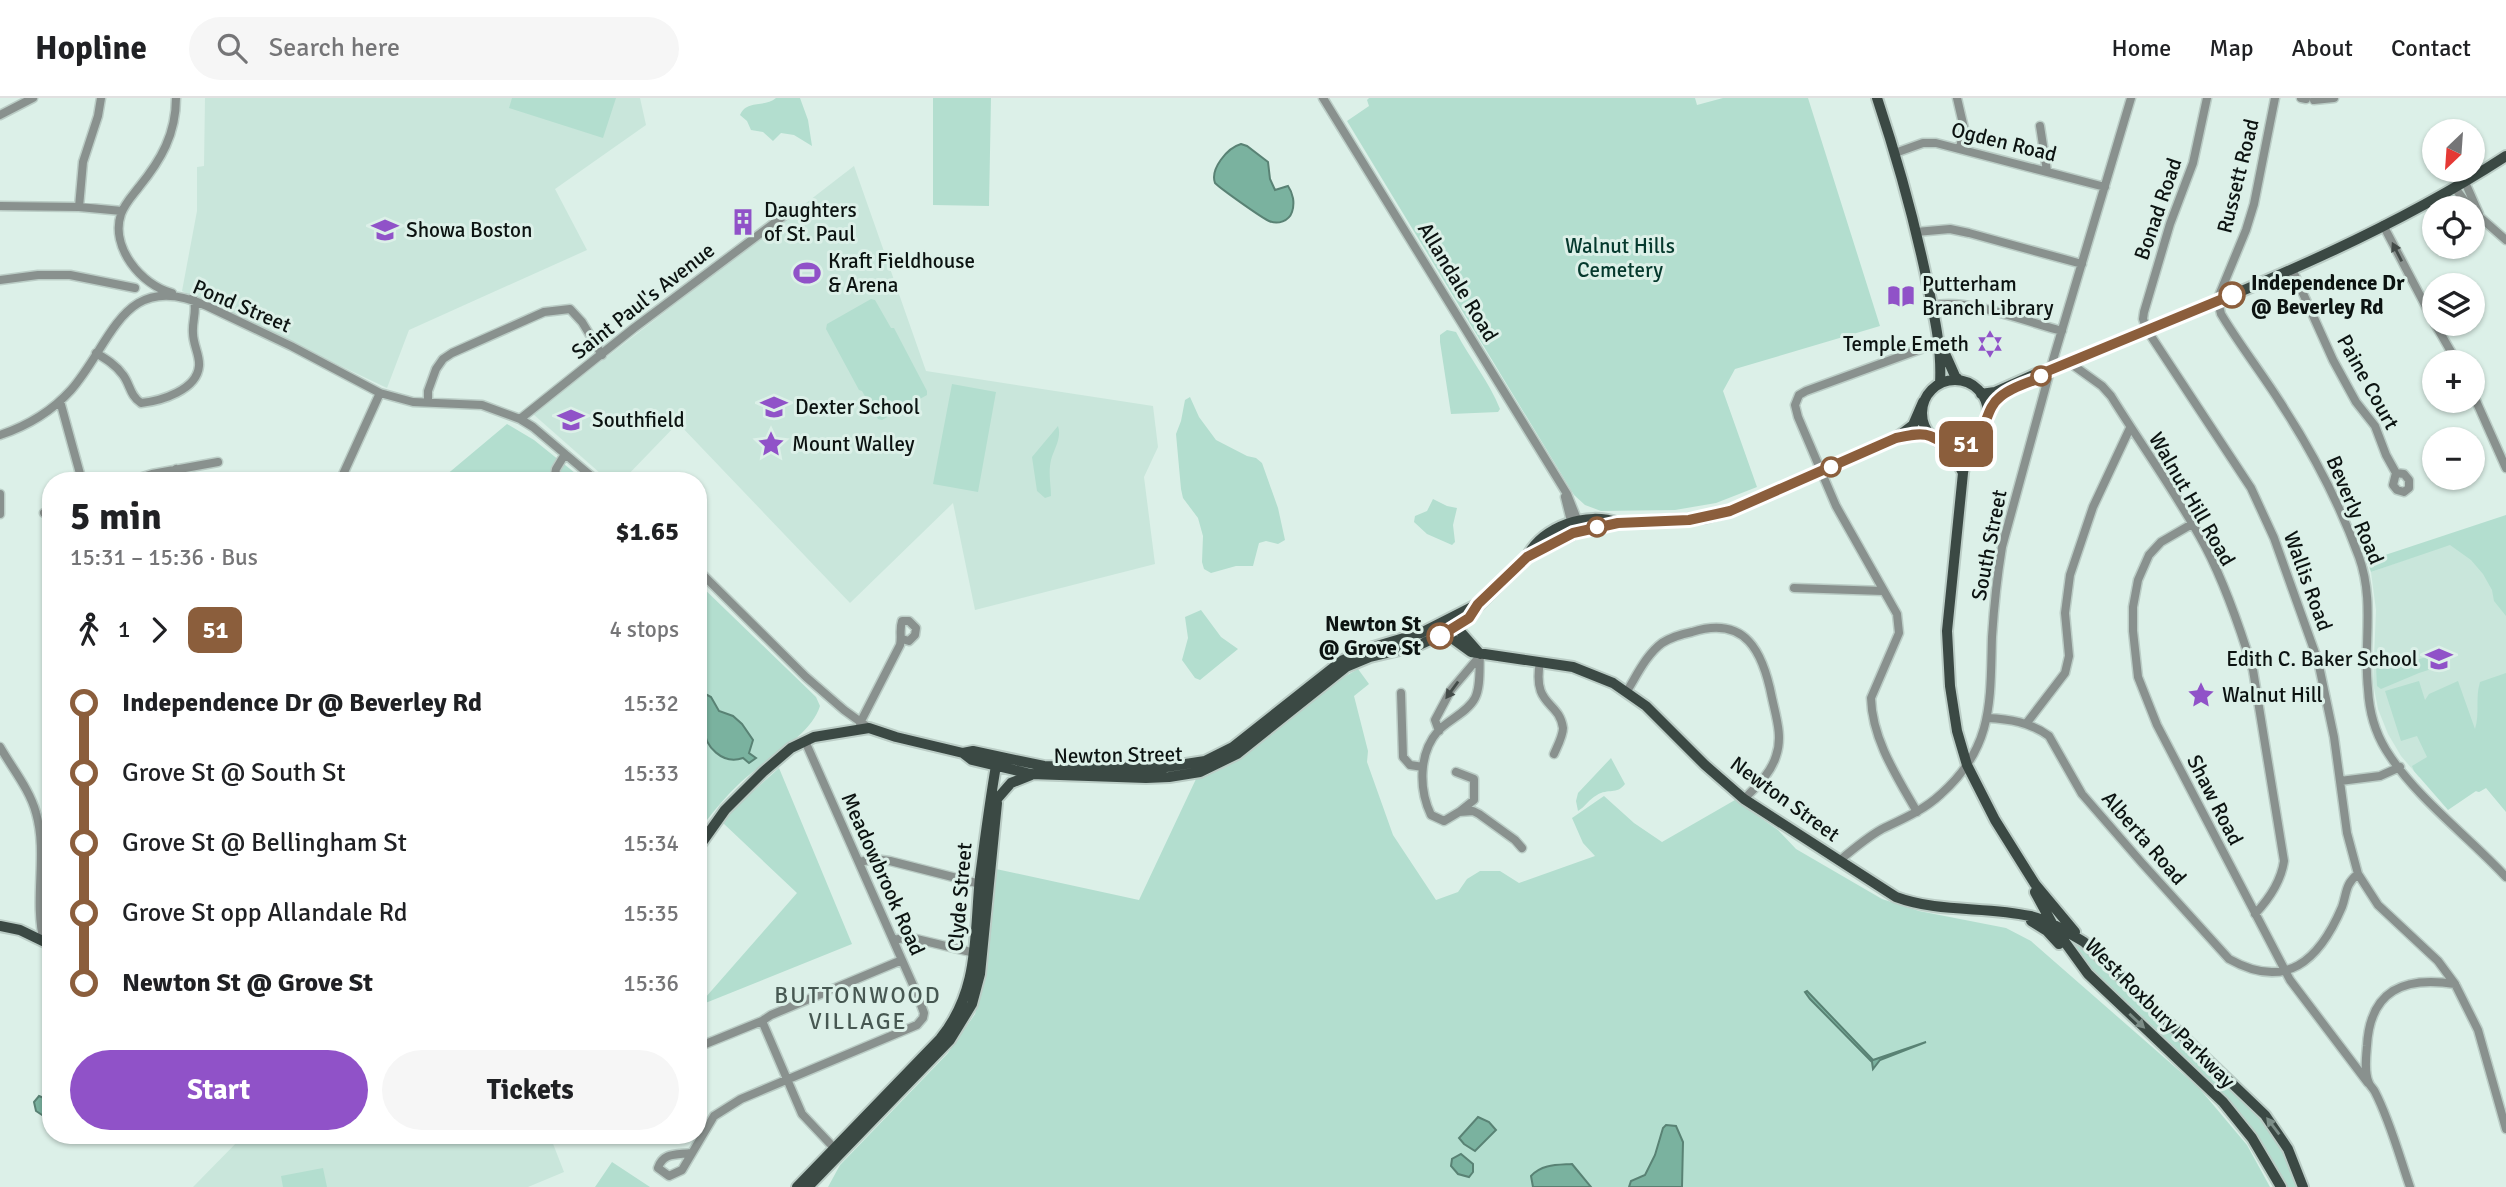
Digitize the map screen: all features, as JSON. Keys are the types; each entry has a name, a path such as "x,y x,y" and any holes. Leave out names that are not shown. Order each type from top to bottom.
{"main road":[{"path":"1877,98 1916,232 1940,342 1959,380"},
{"path":"1981,394 1995,392 2038,373 2070,363 2292,269 2460,185 2506,156"},
{"path":"1940,342 1940,383"},
{"path":"1896,438 1931,436 1948,445 1972,441 1984,428 1988,411 2002,395 2040,378 2047,372"},
{"path":"1449,626 1478,604 1527,557 1577,524 1604,517 1618,523 1704,518 1730,511 1896,438 1913,425 1927,394 1940,383 1959,380 1968,382 1981,394 1988,411"},
{"path":"1923,402 1922,420 1931,436"},
{"name":"West Roxbury Parkway","path":"1972,441 1963,473 1949,596 1947,640 1954,714 1967,765 2051,923 2088,974 2223,1102 2252,1138 2281,1187"},
{"path":"1948,445 1963,473"},
{"name":"Newton Street","path":"864,725 896,737 963,753 972,760 1044,766 1178,767 1205,761 1233,747 1343,660 1363,650 1449,626"},
{"name":"Newton Street","path":"1000,763 1031,774 1158,778 1200,772 1237,754 1346,667 1370,657 1417,646 1449,626"},
{"name":"Newton Street","path":"1449,626 1464,648 1480,654 1591,672 1627,691 1744,799 1884,890 1908,901 2035,917 2084,942 2264,1115 2288,1149 2303,1187"},
{"path":"707,836 734,800 784,754 805,741 864,725"},
{"name":"Clyde Street","path":"984,885 1000,763"},
{"name":"Clyde Street","path":"801,1187 940,1052 957,1031 975,996 980,974 978,954 984,885 1000,763"},
{"path":"997,799 1010,783 1031,774"},
{"name":"West Roxbury Parkway","path":"2020,862 2050,904 2084,942"},
{"name":"Newton Street","path":"2009,913 2042,928 2088,974"},
{"path":"0,926 20,930 42,941"}],"street":[{"path":"0,115 33,98"},
{"path":"79,207 83,162 102,98"},
{"path":"96,354 118,369 132,395 141,402 185,389 193,382 199,366 192,331 196,311 194,300 159,290 137,272 125,251 120,231 122,211 169,143 176,98"},
{"name":"Allandale Road","path":"1324,98 1573,504 1577,524"},
{"path":"1957,98 1964,128 1960,148"},
{"name":"South Street","path":"1839,861 1869,837 1917,812 1946,790 1967,765 1978,744 1991,700 1997,577 2011,511 2047,372 2062,331 2131,98"},
{"name":"Bonad Road","path":"2147,330 2143,319 2144,312 2170,224 2193,163 2207,98"},
{"name":"Russett Road","path":"2218,301 2224,280 2246,230 2275,98"},
{"path":"2307,99 2334,98"},
{"path":"2040,126 2048,171"},
{"name":"Ogden Road","path":"1895,153 1923,143 1960,148 2105,187"},
{"path":"2460,185 2466,196"},
{"path":"0,206 79,207 122,211"},
{"name":"Saint Paul's Avenue","path":"517,418 789,212"},
{"path":"2485,222 2506,240"},
{"path":"2383,225 2422,298"},
{"path":"1916,232 1950,229 2082,264"},
{"name":"Paine Court","path":"2292,269 2333,360 2356,402 2375,426 2396,472"},
{"path":"0,435 24,425 60,401 84,374 115,324 132,307 137,272"},
{"path":"0,281 38,275 70,275 135,288"},
{"name":"Pond Street","path":"132,307 145,300 161,297 194,300 291,346 380,393 413,402 482,405 517,418"},
{"name":"Beverly Road","path":"2218,301 2221,314 2229,328 2280,401 2324,474 2361,561 2368,592 2365,658 2372,713 2385,749 2419,791 2506,877"},
{"path":"1932,306 1966,305 2062,331"},
{"path":"428,402 431,380 443,359 470,344 544,312 570,309 602,355"},
{"name":"Wallis Road","path":"2147,330 2251,488 2266,520 2318,661 2332,725 2347,833 2358,874 2378,905 2438,961 2455,984 2478,1031 2506,1129"},
{"path":"1917,812 1888,759 1872,717 1871,698 1899,633 1897,614 1846,525 1798,417 1796,405 1800,395 1940,342"},
{"name":"Walnut Hill Road","path":"2070,363 2102,386 2111,396 2192,524 2216,570 2253,670 2284,853 2283,869 2278,880 2255,914"},
{"path":"344,472 380,393"},
{"path":"60,401 80,472"},
{"path":"2481,413 2506,468"},
{"path":"517,418 586,472"},
{"path":"2026,724 2065,673 2069,656 2065,633 2065,603 2070,575 2093,507 2130,428"},
{"path":"555,472 565,454"},
{"path":"164,472 218,462"},
{"path":"0,494 0,514"},
{"name":"Shaw Road","path":"2192,524 2161,542 2149,555 2138,580 2133,607 2138,677 2157,724 2295,990 2368,1083"},
{"name":"Newton Street","path":"707,579 806,677 864,725"},
{"path":"1794,588 1883,591"},
{"path":"1627,691 1650,655 1662,643 1682,634 1721,627 1734,630 1754,645 1769,684 1779,742 1772,766 1744,799"},
{"path":"864,725 902,639"},
{"path":"1439,731 1435,720 1451,690 1480,654"},
{"path":"1456,772 1474,779 1474,800 1444,821 1431,815 1423,799 1423,767 1429,746 1439,731 1473,702 1477,694 1480,654"},
{"path":"1540,662 1537,677 1541,694 1559,717 1563,730 1554,754"},
{"path":"1401,693 1403,757 1410,765 1423,767"},
{"name":"Alberta Road","path":"1987,718 2013,720 2049,736 2082,793 2215,945 2241,966 2274,973 2285,971"},
{"name":"Meadowbrook Road","path":"786,1081 920,1022 924,1013 805,741"},
{"path":"0,747 37,816 42,933"},
{"path":"2340,782 2380,776 2400,767"},
{"path":"1459,812 1473,811 1479,814 1516,840 1522,848"},
{"path":"859,862 874,859 890,861 984,885"},
{"path":"2285,971 2307,961 2318,949 2343,905 2349,880 2358,874"},
{"path":"894,940 908,937 978,954"},
{"path":"707,1043 849,980 902,960"},
{"path":"2410,1187 2394,1138 2374,1090 2368,1083 2368,1026 2383,1000 2403,984 2455,984"},
{"path":"762,1021 786,1081 806,1121 837,1152"},
{"path":"707,1127 721,1110 786,1081"},
{"path":"691,1153 697,1144"}],"shaded area":[{"name":"Showa Boston","path":"205,98 640,98 646,125 555,189 587,250 409,330 387,388 182,291 197,211 197,167 204,166"},
{"path":"1241,144 1268,162 1270,179 1275,190 1288,186 1290,189 1293,205 1291,215 1286,220 1276,223 1269,221 1215,183 1215,172 1221,160 1230,150"},
{"path":"854,166 926,371 1153,406 1158,447 1144,477 1155,564 975,610 953,503 850,603 678,423 631,472 599,472 533,414"},
{"name":"Edith C. Baker School","path":"2506,524 2506,775 2479,792 2419,777 2401,756 2388,734 2378,709 2373,683 2376,610 2371,572"},
{"path":"707,695 719,711 733,716 742,724 753,740 749,753 756,758 749,763 743,758 728,759 707,741"},
{"path":"1807,991 1873,1060 1926,1042 1880,1060 1873,1069 1872,1062 1810,999 1805,992"},
{"path":"39,1096 42,1097 42,1115 36,1111 34,1102"},
{"path":"1478,1117 1489,1122 1496,1130 1475,1151 1459,1138"},
{"path":"1666,1125 1676,1126 1683,1142 1682,1187 1629,1187 1631,1181 1645,1175"},
{"path":"235,1144 553,1144 564,1172 528,1187 193,1187"},
{"path":"1461,1154 1473,1164 1473,1172 1469,1177 1458,1174 1451,1166 1452,1159"},
{"path":"1572,1164 1591,1187 1533,1187 1531,1176 1540,1169"}],"green space":[{"path":"512,98 616,98 603,138 509,108"},
{"path":"776,98 800,98 808,120 812,146 794,135 781,133 773,141 763,132 751,130 740,115 747,107 767,103"},
{"path":"933,98 991,98 989,206 933,205"},
{"name":"Walnut Hills Cemetery","path":"1369,98 1695,98 1697,105 1723,98 1808,98 1880,326 1735,369 1723,391 1757,487 1716,503 1675,510 1601,511 1585,505 1574,495 1347,121 1369,106"},
{"path":"871,299 875,300 891,328 894,328 927,391 927,395 882,420 878,419 859,390 826,329 827,324"},
{"path":"1447,330 1456,332 1490,389 1500,409 1498,412 1451,414 1440,342 1440,335"},
{"path":"952,384 996,392 978,492 933,484"},
{"path":"1190,397 1199,417 1216,440 1262,463 1278,508 1285,540 1278,544 1266,541 1259,543 1253,566 1236,566 1211,573 1204,569 1203,536 1198,518 1183,498 1181,489 1176,434 1185,400"},
{"path":"507,424 534,440 574,472 450,472"},
{"path":"1058,426 1058,439 1050,465 1051,496 1045,498 1037,491 1032,457"},
{"path":"1433,499 1457,508 1453,525 1455,542 1452,545 1427,534 1414,522 1415,516 1427,511"},
{"path":"2506,515 2506,616 2494,601 2492,590 2483,574 2471,560 2450,545 2371,572 2367,561"},
{"path":"707,592 816,697 820,706 815,717 797,737 741,782 707,820"},
{"path":"1201,610 1221,637 1238,649 1200,680 1195,678 1182,660 1188,638 1185,617"},
{"path":"2440,653 2444,665 2381,689 2377,686 2376,666 2414,654 2416,660"},
{"path":"1358,669 1369,684 1354,696 1368,751 1367,762 1393,835 1436,900 1458,892 1467,879 1480,871 1500,871 1519,883 1595,856 1583,843 1572,818 1604,796 1634,823 1662,842 1735,800 1778,830 1796,849 1882,899 1919,911 2006,928 2031,941 2199,1088 2247,1145 2270,1187 828,1187 840,1165 948,1053 975,1014 987,969 996,869 1139,900 1196,779 1240,758 1317,696"},
{"path":"2506,673 2506,812 2486,788 2476,791 2448,810 2414,771 2412,766 2427,757 2417,736 2401,741 2385,691 2419,681 2425,700 2429,694 2458,681 2475,729 2480,682"},
{"path":"1611,758 1625,784 1619,789 1597,795 1578,811 1578,793"},
{"path":"779,768 852,944 707,1002 707,996 797,893 723,823 738,805"},
{"path":"2071,941 2084,949 2264,1120 2287,1157 2300,1187 2285,1187 2267,1153 2093,975 2069,943"},
{"path":"612,1162 650,1187 595,1187"},
{"path":"323,1168 327,1187 283,1187 281,1176"}],"bus line":[{"name":"51","path":"1440,636 1469,618 1478,604 1527,557 1563,537 1581,530 1618,523 1704,518 1730,511 1896,438 1922,435 1931,436 1948,445 1966,444 1979,435 1987,420 1988,411 2002,395 2040,378 2043,373 2232,295"}],"place":[{"name":"Daughters of St. Paul","path":"743,222"},
{"name":"Showa Boston","path":"385,230"},
{"name":"Kraft Fieldhouse & Arena","path":"807,273"},
{"name":"Independence Dr @ Beverley Rd","path":"2232,295"},
{"name":"Putterham Branch Library","path":"1901,296"},
{"name":"Temple Emeth","path":"1990,344"},
{"name":"Dexter School","path":"774,407"},
{"name":"Southfield","path":"571,420"},
{"name":"Mount Walley","path":"771,444"},
{"name":"Newton St @ Grove St","path":"1440,636"},
{"name":"Edith C. Baker School","path":"2439,659"},
{"name":"Walnut Hill","path":"2201,695"}],"district":[{"name":"BUTTONWOOD VILLAGE","path":"858,1008"}]}
